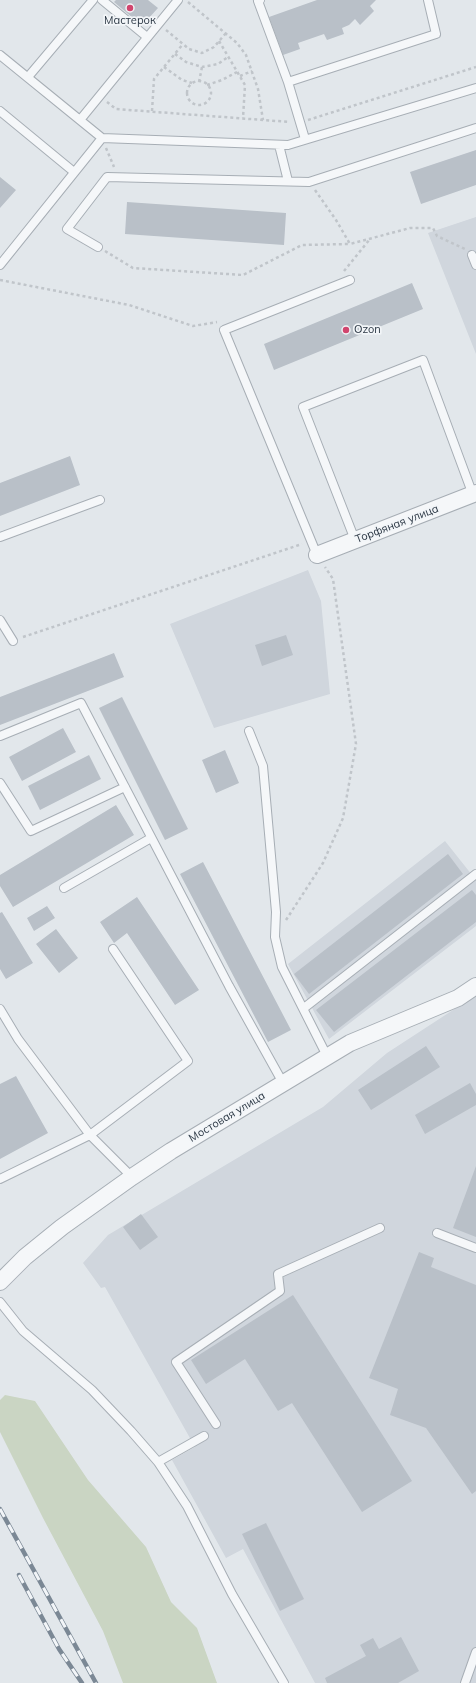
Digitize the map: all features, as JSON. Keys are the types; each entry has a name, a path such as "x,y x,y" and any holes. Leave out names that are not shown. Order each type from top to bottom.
{"street":[{"name":"Торфяная улица","path":"314,548 355,540 475,494"},
{"name":"Мостовая улица","path":"0,1282 39,1244 132,1177 283,1083 327,1056 370,1034 458,998 476,986"}],"lane":[{"path":"28,77 93,0"},
{"path":"102,0 148,37"},
{"path":"80,120 178,0"},
{"path":"260,0 258,1 288,82 305,139"},
{"path":"288,82 436,34 428,0"},
{"path":"0,55 102,138 288,145 476,88"},
{"path":"0,111 74,172"},
{"path":"98,247 67,229 106,177 309,182 476,128"},
{"path":"0,265 102,138"},
{"path":"279,145 288,181"},
{"path":"472,255 476,264"},
{"path":"314,548 224,330 350,280"},
{"path":"355,540 303,408 423,360 475,494"},
{"path":"0,537 100,500"},
{"path":"0,620 13,641"},
{"path":"0,736 81,703 229,986 283,1083"},
{"path":"249,732 263,766 276,912 275,937 282,967 327,1056"},
{"path":"0,784 31,831 125,786"},
{"path":"64,888 151,838"},
{"path":"304,1008 476,874"},
{"path":"0,1179 90,1135 188,1061 113,949"},
{"path":"0,1009 18,1039 90,1135 132,1177"},
{"path":"216,1424 176,1362 280,1291 278,1274 380,1228"},
{"path":"436,1233 476,1248"},
{"path":"0,1302 23,1331 92,1390 132,1431 158,1462 187,1506 238,1605 284,1683"},
{"path":"158,1462 204,1436"},
{"path":"465,1683 476,1652"}],"path":[{"path":"186,0 226,33 246,55 258,89 263,120"},
{"path":"158,23 196,53 202,53 214,47 226,33"},
{"path":"219,41 245,85 243,118"},
{"path":"152,111 154,79 183,44"},
{"path":"175,54 186,62 202,67 218,64 228,57"},
{"path":"164,67 182,80 192,83 199,82 207,85 222,80 237,72"},
{"path":"199,82 202,67"},
{"path":"240,76 252,71"},
{"path":"192,83 189,86 187,94 190,101 196,105 204,104 210,99 211,92 207,85"},
{"path":"102,138 119,177"},
{"path":"309,182 336,220 350,244"},
{"path":"98,247 133,268 243,275 302,245 350,244 410,228 433,228 437,236 464,248 472,255"},
{"path":"337,274 345,271 370,239"},
{"path":"0,280 129,305 193,326 218,322"},
{"path":"13,641 32,633 314,548 333,579 356,744 343,818 323,863 275,937"}],"shaded area":[{"path":"476,217 476,354 428,233"},
{"path":"308,570 321,601 330,694 214,728 170,624"},
{"path":"445,841 476,880 476,926 329,1039 288,964"},
{"path":"476,995 476,1683 315,1683 243,1549 226,1558 172,1460 195,1447 105,1287 101,1288 83,1263 108,1235 323,1107 387,1053"}],"green space":[{"path":"5,1395 35,1401 88,1480 146,1547 171,1602 197,1628 217,1683 123,1683 103,1631 43,1518 0,1432 0,1400"}],"building":[{"path":"116,0 148,0 158,8 148,19 134,19 114,2"},
{"path":"317,0 376,0 370,6 374,11 360,25 355,19 349,25 342,28 344,34 327,40 324,34 298,43 300,49 283,55 269,17"},
{"path":"476,150 476,185 421,204 410,172"},
{"path":"0,177 16,190 0,208"},
{"path":"127,202 286,213 284,245 125,234"},
{"path":"412,283 423,309 274,370 264,344"},
{"path":"70,456 80,485 0,516 0,483"},
{"path":"286,635 293,655 262,666 255,645"},
{"path":"114,653 124,677 0,725 0,697"},
{"path":"122,697 188,829 165,840 99,708"},
{"path":"63,728 76,752 22,781 9,757"},
{"path":"225,750 239,783 216,793 202,760"},
{"path":"89,755 101,779 40,810 28,786"},
{"path":"116,805 134,835 13,907 0,886 0,875"},
{"path":"448,854 463,874 309,994 294,974"},
{"path":"203,862 291,1030 268,1042 180,874"},
{"path":"472,890 476,895 476,922 334,1032 316,1010"},
{"path":"137,897 199,990 175,1005 127,933 114,943 100,922"},
{"path":"47,906 55,918 34,931 27,918"},
{"path":"2,912 33,963 6,979 0,969 0,913"},
{"path":"56,929 78,958 59,973 36,944"},
{"path":"426,1046 440,1067 371,1110 358,1090"},
{"path":"16,1076 48,1133 0,1159 0,1084"},
{"path":"470,1083 476,1094 476,1105 425,1134 415,1115"},
{"path":"476,1166 476,1237 453,1228"},
{"path":"141,1214 158,1237 140,1250 123,1227"},
{"path":"419,1252 434,1258 431,1267 476,1285 476,1491 472,1494 426,1428 390,1415 398,1389 369,1378"},
{"path":"293,1295 412,1481 362,1512 292,1403 278,1411 245,1359 206,1384 191,1360"},
{"path":"266,1523 304,1599 280,1611 242,1534"},
{"path":"401,1637 419,1671 398,1683 327,1683 325,1678 366,1656 360,1645 373,1638 379,1649"}],"railway":[{"path":"0,1509 96,1683"},
{"path":"19,1575 59,1649 82,1683"}],"place":[{"name":"Мастерок","path":"130,8"},
{"name":"Ozon","path":"346,330"}]}
